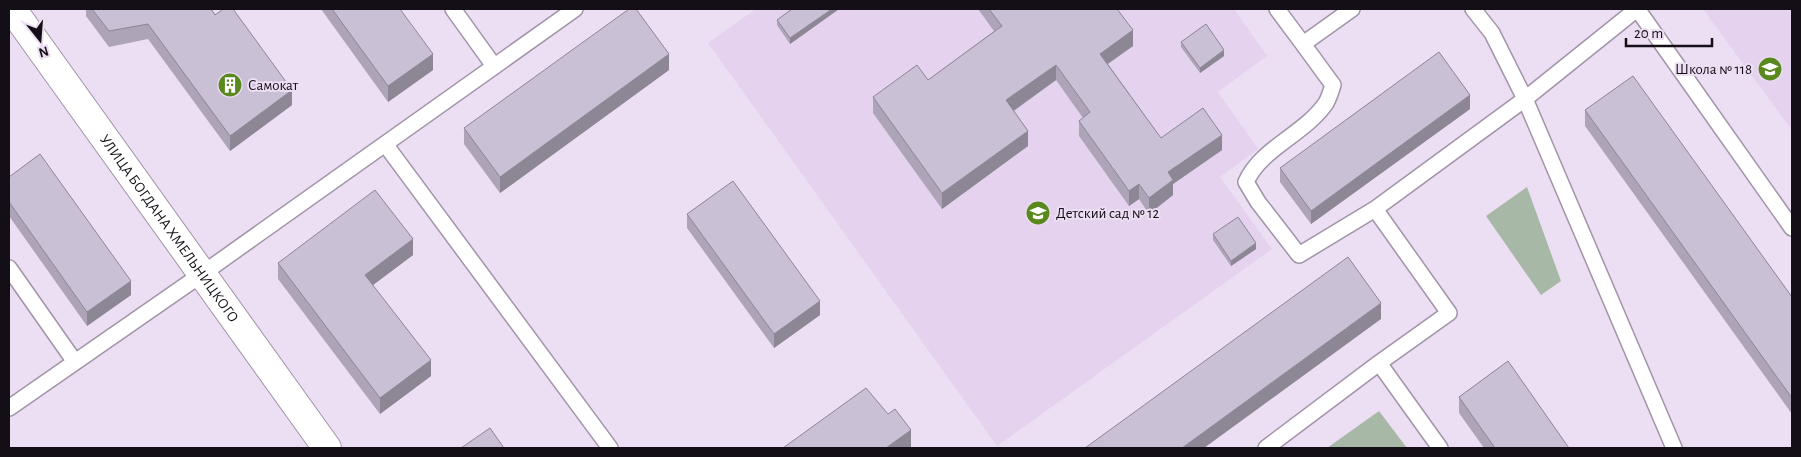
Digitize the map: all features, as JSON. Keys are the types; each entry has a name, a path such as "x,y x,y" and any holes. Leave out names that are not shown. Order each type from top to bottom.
{"main road":[{"name":"УЛИЦА БОГДАНА ХМЕЛЬНИЦКОГО","path":"12,9 327,448"}],"lane":[{"path":"453,9 494,66"},
{"path":"9,408 202,274 575,9"},
{"path":"1277,9 1333,85 1326,103 1303,127 1252,170 1246,182 1258,202 1299,255 1375,209 1526,99 1637,9 1792,228"},
{"path":"1303,44 1352,9"},
{"path":"1473,9 1492,33 1526,99 1674,448"},
{"path":"385,144 610,448"},
{"path":"1266,448 1449,312 1375,209"},
{"path":"9,268 75,362"},
{"path":"1379,363 1440,448"}],"shaded area":[{"name":"Детский сад № 12","path":"756,9 1234,9 1267,56 1218,92 1258,149 1220,177 1272,249 997,446 708,43"},
{"name":"Школа № 118","path":"1703,9 1792,9 1792,130"}],"green space":[{"path":"1527,187 1561,281 1541,295 1486,216"},
{"path":"1379,411 1407,448 1327,448"}],"building":[{"name":"Самокат","path":"92,9 211,9 215,15 223,9 233,9 292,90 230,136 148,24 109,31"},
{"path":"332,9 400,9 433,54 388,86"},
{"path":"629,9 636,9 669,54 500,177 464,128"},
{"path":"792,9 832,9 790,38 777,20"},
{"path":"989,9 1117,9 1133,30 1100,54 1161,138 1203,108 1222,135 1168,172 1173,180 1149,198 1139,184 1129,191 1079,121 1090,112 1056,65 1006,100 1028,131 942,193 873,97 917,65 928,80 1002,26"},
{"path":"1206,24 1224,50 1200,68 1181,42"},
{"path":"1439,52 1470,95 1311,211 1280,168"},
{"path":"1633,76 1792,297 1792,398 1585,110"},
{"path":"40,154 131,281 87,312 9,202 9,177"},
{"path":"733,181 820,301 774,334 687,214"},
{"path":"375,190 413,239 365,275 431,360 380,398 278,263"},
{"path":"1238,217 1256,243 1231,261 1213,234"},
{"path":"1348,257 1381,303 1182,448 1085,448"},
{"path":"1508,361 1569,448 1495,448 1459,397"},
{"path":"866,388 888,414 895,409 911,430 886,448 783,448"},
{"path":"490,428 504,448 461,448"}],"place":[{"name":"Школа № 118","path":"1770,69"},
{"name":"Самокат","path":"230,85"},
{"name":"Детский сад № 12","path":"1038,213"}]}
